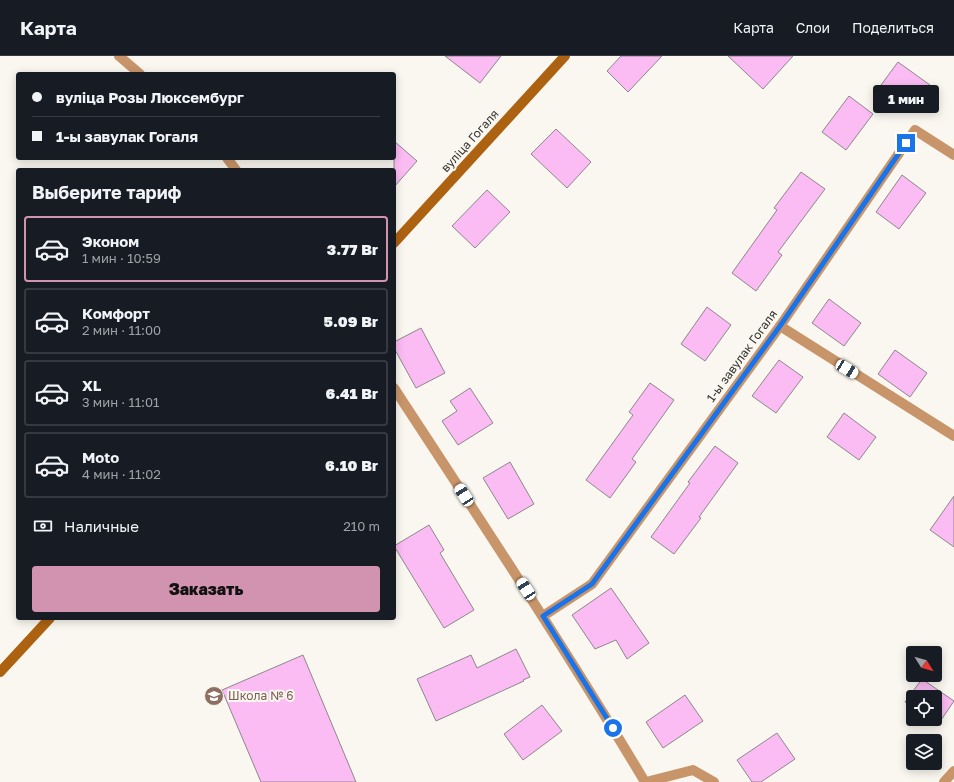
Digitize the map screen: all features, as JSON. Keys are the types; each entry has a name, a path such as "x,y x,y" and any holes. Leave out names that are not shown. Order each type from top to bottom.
{"main road":[{"name":"вуліца Гогаля","path":"396,241 565,56"},
{"path":"0,672 48,620"}],"street":[{"path":"119,56 138,72"},
{"name":"1-ы завулак Гогаля","path":"543,616 592,584 780,326 915,130 954,155"},
{"path":"780,326 954,436"},
{"path":"396,391 543,616 597,701 645,782 693,770 714,782"},
{"path":"944,782 954,771"}],"building":[{"path":"445,56 501,56 480,83"},
{"path":"621,56 662,56 628,92 607,71"},
{"path":"728,56 793,56 763,89"},
{"path":"898,62 930,85 913,108 881,85"},
{"path":"849,96 873,114 846,150 822,132"},
{"path":"556,129 591,162 567,188 531,154"},
{"path":"396,143 417,161 396,185 396,168 394,168 394,160 396,160"},
{"path":"801,172 825,189 778,252 782,255 756,291 732,273 777,210 774,208"},
{"path":"902,175 926,193 899,229 876,212"},
{"path":"487,190 510,212 475,248 452,226"},
{"path":"829,299 861,323 844,346 812,323"},
{"path":"707,307 731,325 705,361 681,344"},
{"path":"421,328 445,373 416,388 396,352 396,341"},
{"path":"895,350 927,373 910,397 878,374"},
{"path":"779,360 803,377 776,413 752,396"},
{"path":"650,383 674,400 632,459 636,462 610,498 586,480 633,415 629,412"},
{"path":"470,388 493,423 458,445 442,421 457,411 450,401"},
{"path":"844,413 876,437 859,460 827,437"},
{"path":"715,446 738,463 699,517 701,518 674,554 651,537 690,483 688,482"},
{"path":"510,462 534,504 508,519 483,478"},
{"path":"954,496 954,547 930,530"},
{"path":"429,525 444,550 440,553 474,610 444,628 396,549 396,545"},
{"path":"611,588 649,643 627,659 616,640 595,649 572,615"},
{"path":"516,649 530,677 436,721 417,679 471,655 477,668"},
{"path":"303,655 356,782 261,782 222,690"},
{"path":"920,682 926,682 938,690 914,690"},
{"path":"942,693 954,701 942,719"},
{"path":"685,695 703,721 663,748 646,722"},
{"path":"542,705 562,731 523,760 504,734"},
{"path":"777,733 795,759 761,782 752,782 737,760"}],"place":[{"name":"Школа № 6","path":"214,696"}],"route":[{"path":"613,728 543,616 592,584 780,326 906,143"}]}
